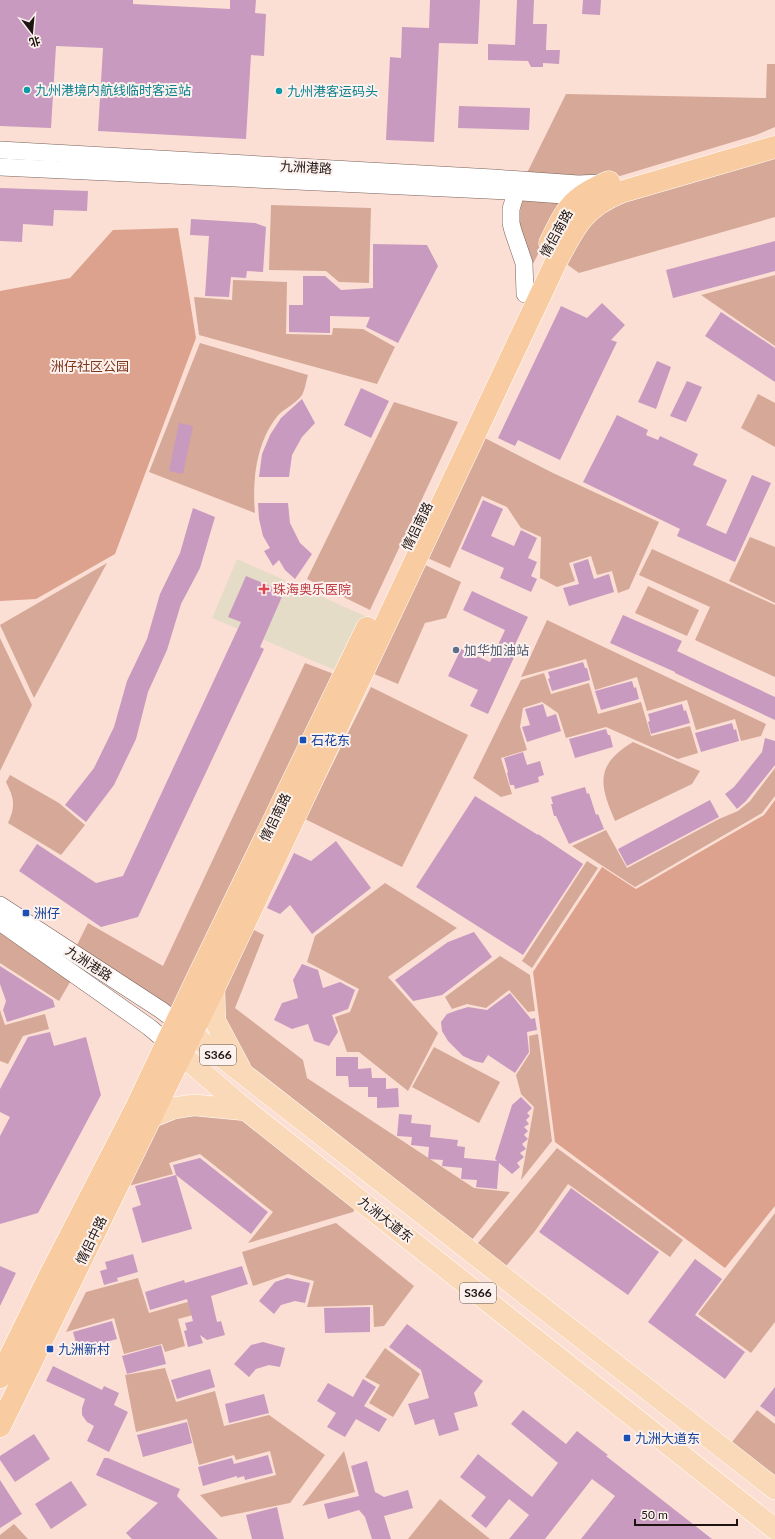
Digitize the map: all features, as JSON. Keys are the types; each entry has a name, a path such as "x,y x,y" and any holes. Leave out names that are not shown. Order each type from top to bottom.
{"highway":[{"name":"情侣南路","path":"174,1048 277,812 441,477 524,294 562,219 580,196 609,189 775,131"},
{"name":"情侣南路","path":"609,189 621,192 775,147"},
{"name":"情侣南路","path":"184,1028 214,988 556,262 581,219 609,189"},
{"name":"情侣中路","path":"0,1426 152,1117 174,1048"},
{"name":"情侣中路","path":"0,1377 49,1276 136,1108 174,1048"}],"main road":[{"path":"214,988 215,1021 244,1076"},
{"name":"九洲大道东","path":"184,1028 775,1489"},
{"name":"九洲大道东","path":"174,1048 246,1110 775,1529"},
{"path":"152,1117 174,1108 194,1105 246,1110"},
{"path":"308,1158 322,1136"}],"street":[{"name":"九洲港路","path":"0,150 593,184 609,189"},
{"name":"九洲港路","path":"0,167 508,190 580,196"},
{"path":"508,190 513,194 514,199 512,209 513,232 524,263 524,294"},
{"name":"九洲港路","path":"0,905 148,1002 184,1028"},
{"name":"九洲港路","path":"0,922 149,1027 174,1048"}],"shaded area":[{"path":"767,64 775,64 775,127 756,135 610,179 526,175 566,94 766,98"},
{"path":"775,151 775,217 579,273 561,260 593,211"},
{"path":"522,195 573,199 544,242 531,268 518,229"},
{"path":"271,205 371,208 369,283 339,282 326,271 269,270"},
{"path":"775,275 775,346 701,295"},
{"path":"233,280 287,282 286,334 332,335 333,328 363,329 395,347 377,384 199,335 194,297 232,300"},
{"path":"200,343 308,375 302,395 296,402 279,415 269,428 264,439 255,476 255,513 149,472"},
{"path":"758,394 775,403 775,447 741,428"},
{"path":"394,402 458,422 370,610 307,579"},
{"path":"479,435 553,473 659,522 629,589 618,593 612,571 597,575 591,556 569,563 575,581 557,587 540,578 541,537 521,528 507,507 482,496 450,568 423,556"},
{"path":"750,537 775,547 775,603 729,581"},
{"path":"652,549 775,605 775,677 695,640 710,607 639,575"},
{"name":"珠海奥乐医院","path":"237,559 372,619 344,674 212,618"},
{"path":"419,562 461,582 446,618 425,623 398,684 367,671"},
{"path":"107,563 34,698 0,625"},
{"path":"648,586 699,610 687,636 635,613"},
{"path":"547,620 766,724 761,736 741,741 735,719 696,730 687,700 647,711 637,677 595,690 586,659 521,677"},
{"path":"0,638 32,705 0,771"},
{"path":"305,663 339,676 176,1018 74,951 88,923 163,966"},
{"path":"544,673 551,694 589,683 598,714 641,702 651,736 690,726 698,753 678,759 606,727 566,738 558,713 542,702 523,708 520,727 527,750 501,758 512,794 501,797 473,778 521,680"},
{"path":"371,687 468,735 402,867 305,819"},
{"path":"633,742 700,771 692,784 615,821 604,786 606,767 621,750"},
{"path":"775,768 775,796 762,813 635,887 572,846 606,830 627,868 719,819 738,811 750,801"},
{"path":"10,775 59,803 85,825 61,855 8,823 13,807 11,793 6,782"},
{"path":"587,861 598,868 532,968 522,961"},
{"path":"385,883 457,928 388,977 438,1033 408,1091 359,1052 347,1052 335,1017 350,1012 359,989 307,962 315,936"},
{"path":"0,926 73,977 59,1001 0,963"},
{"path":"248,927 264,935 235,1008 303,1060 307,1078 474,1188 510,1192 467,1246 247,1074 217,1019 218,987"},
{"path":"500,956 530,975 535,1011 528,1012 509,990 486,1008 467,1004 452,1009 445,997"},
{"path":"0,1010 5,1025 45,1014 49,1029 23,1036 8,1064 0,1061"},
{"path":"538,1034 552,1141 521,1180 534,1107 521,1094 516,1075 530,1053 529,1036"},
{"path":"434,1047 500,1082 479,1123 412,1087"},
{"path":"172,1113 246,1115 359,1204 353,1212 248,1243 273,1212 200,1154 169,1163 173,1174 121,1188 154,1120"},
{"path":"557,1148 683,1240 670,1257 568,1184 535,1231 502,1271 473,1249"},
{"path":"775,1213 775,1322 751,1353 698,1314"},
{"path":"336,1223 414,1286 384,1326 374,1327 373,1305 307,1307 314,1281 288,1274 253,1286 242,1252"},
{"path":"138,1278 149,1313 191,1301 212,1310 178,1319 185,1346 165,1352 162,1344 124,1354 114,1318 66,1332 86,1292"},
{"path":"385,1348 420,1374 393,1417 369,1403 380,1385 365,1377"},
{"path":"165,1368 176,1402 215,1391 224,1426 269,1415 325,1455 290,1503 221,1517 200,1495 276,1475 270,1451 236,1460 234,1455 199,1465 187,1419 136,1432 125,1375"},
{"path":"757,1410 775,1424 775,1482 729,1446"},
{"path":"344,1451 355,1492 302,1506"},
{"path":"440,1499 490,1539 408,1539"},
{"path":"14,1524 28,1539 0,1539 0,1535"}],"green space":[{"name":"洲仔社区公园","path":"178,228 196,338 115,554 36,599 0,601 0,291 70,278 113,230"},
{"path":"775,800 775,1206 725,1268 555,1142 533,972 602,867 636,889 764,815"}],"building":[{"path":"0,0 133,0 133,4 230,9 230,0 256,0 255,13 266,14 264,56 251,55 246,139 98,131 103,48 56,46 51,128 0,126"},
{"path":"430,0 480,0 478,44 439,43 434,142 386,140 390,57 401,58 402,27 429,28"},
{"path":"517,0 534,0 533,24 547,24 546,50 560,50 559,64 543,63 543,67 531,67 528,61 488,60 488,44 515,45"},
{"path":"583,0 601,0 600,15 582,14"},
{"path":"459,106 530,108 529,130 458,128"},
{"path":"0,188 88,191 87,211 54,210 53,226 23,224 22,242 0,241"},
{"path":"191,219 255,223 266,227 263,272 247,271 246,278 231,277 229,297 205,296 209,236 190,235"},
{"path":"775,241 775,271 673,298 666,270"},
{"path":"373,244 427,245 438,266 398,343 366,327 370,317 330,316 330,333 289,332 289,305 303,305 303,276 325,276 341,290 373,288"},
{"path":"602,303 625,325 611,340 617,342 560,460 518,440 515,446 498,438 561,306 587,318"},
{"path":"721,312 775,348 775,382 705,336"},
{"path":"657,361 671,367 656,409 638,402"},
{"path":"687,381 702,387 686,422 670,416"},
{"path":"361,388 389,401 371,438 344,425"},
{"path":"302,399 315,423 302,437 292,455 289,477 259,477 262,454 270,435 281,418"},
{"path":"617,415 648,430 646,435 658,440 660,436 698,454 693,465 727,480 706,525 726,534 752,475 771,483 735,562 677,536 680,529 583,482"},
{"path":"179,423 193,426 183,474 169,471"},
{"path":"483,500 503,509 491,536 514,546 521,530 537,538 528,558 537,562 531,576 537,579 531,592 500,578 504,568 461,549"},
{"path":"258,503 288,503 290,523 300,543 312,554 295,579 285,570 279,560 273,566 264,551 270,548 263,536 259,519"},
{"path":"193,508 215,517 200,568 181,604 167,650 148,692 136,739 114,785 86,822 65,805 94,768 114,727 127,681 147,639 160,594 180,553"},
{"path":"588,559 594,579 609,574 614,592 569,606 563,588 579,584 573,564"},
{"path":"246,576 284,592 260,647 264,649 138,917 101,927 19,871 37,844 96,883 123,876 241,622 228,617"},
{"path":"472,591 528,617 512,651 516,653 488,714 470,706 478,690 448,676 461,649 490,662 505,630 463,610"},
{"path":"623,615 682,641 677,651 775,697 775,720 675,672 610,643"},
{"path":"583,662 585,668 587,668 590,680 552,691 548,679 550,678 548,672"},
{"path":"632,681 634,688 636,687 639,699 601,710 595,691"},
{"path":"543,704 547,717 556,714 561,731 527,742 522,727 530,725 525,709"},
{"path":"682,704 684,711 686,710 690,723 651,734 648,714"},
{"path":"732,723 734,730 736,729 739,741 701,752 695,733"},
{"path":"606,729 608,735 610,735 613,747 575,758 569,739"},
{"path":"765,738 775,741 775,765 746,801 737,809 725,794 734,787 762,752"},
{"path":"523,752 527,765 540,761 544,775 538,777 539,782 515,789 514,785 510,785 504,758"},
{"path":"585,787 587,794 589,793 596,815 598,814 604,829 569,844 556,816 554,816 551,797"},
{"path":"475,796 538,834 583,864 523,955 416,887"},
{"path":"710,800 719,817 627,866 618,849"},
{"path":"336,841 371,888 312,934 290,905 280,914 267,908 294,853 311,861"},
{"path":"474,932 492,957 442,995 413,1001 395,980 448,942"},
{"path":"302,964 318,970 323,988 340,982 355,990 348,1009 332,1015 338,1032 329,1046 314,1041 308,1024 292,1029 274,1020 282,1003 298,998 293,980"},
{"path":"0,966 53,1000 55,1007 7,1022 3,1010 6,1001 0,984"},
{"path":"510,993 531,1019 535,1018 537,1030 527,1032 529,1052 515,1073 488,1055 483,1063 463,1056 448,1041 442,1031 441,1022 447,1014 468,1007 487,1010"},
{"path":"50,1032 54,1046 86,1037 101,1095 38,1213 0,1224 0,1136 10,1117 0,1112 0,1089 28,1037"},
{"path":"336,1057 358,1057 358,1069 371,1068 372,1078 386,1078 386,1089 398,1088 399,1107 377,1108 377,1097 368,1097 368,1087 349,1087 348,1076 336,1076"},
{"path":"521,1097 532,1108 527,1113 530,1116 526,1120 529,1124 524,1127 528,1131 524,1135 528,1139 522,1144 526,1149 520,1153 524,1157 517,1163 520,1167 512,1174 499,1163 497,1189 476,1187 477,1180 461,1179 462,1168 442,1166 443,1160 428,1159 429,1147 411,1145 412,1137 397,1136 399,1114 412,1115 411,1123 431,1125 430,1137 458,1140 457,1146 465,1147 464,1158 497,1161 495,1159 512,1105"},
{"path":"200,1158 268,1212 251,1234 176,1175 173,1165"},
{"path":"176,1175 192,1229 142,1243 132,1208 141,1205 135,1186"},
{"path":"571,1188 659,1252 628,1295 539,1232"},
{"path":"133,1254 138,1272 117,1278 118,1281 104,1285 100,1271 107,1269 105,1262"},
{"path":"695,1259 722,1279 695,1315 745,1352 725,1379 648,1322"},
{"path":"0,1266 16,1273 0,1306"},
{"path":"242,1266 248,1284 211,1296 217,1322 221,1321 225,1335 207,1340 200,1335 203,1343 188,1347 184,1331 187,1330 185,1323 193,1321 187,1299 150,1310 145,1292 184,1280 185,1283"},
{"path":"287,1278 310,1283 305,1303 295,1301 281,1305 274,1314 259,1301 275,1282"},
{"path":"370,1307 370,1332 325,1333 324,1308"},
{"path":"112,1321 117,1339 78,1350 73,1332"},
{"path":"407,1324 483,1381 474,1393 478,1406 454,1413 459,1430 439,1436 434,1419 415,1425 408,1404 429,1398 421,1370 389,1347"},
{"path":"263,1342 285,1348 280,1367 269,1365 256,1369 249,1377 234,1364 251,1345"},
{"path":"161,1345 166,1364 127,1374 122,1356"},
{"path":"53,1366 102,1390 104,1386 119,1393 114,1405 128,1412 109,1452 87,1441 94,1426 87,1422 82,1415 82,1408 85,1399 46,1381"},
{"path":"210,1369 215,1387 177,1399 171,1380"},
{"path":"363,1379 376,1387 364,1406 387,1419 379,1432 356,1419 345,1437 327,1427 336,1413 317,1401 328,1383 353,1397"},
{"path":"775,1387 775,1417 760,1406"},
{"path":"264,1394 269,1413 229,1423 225,1404"},
{"path":"523,1410 566,1444 577,1431 608,1455 606,1456 712,1539 581,1539 615,1496 592,1479 545,1539 509,1539 529,1515 509,1499 486,1528 471,1516 486,1497 460,1477 478,1454 532,1497 558,1463 511,1424"},
{"path":"187,1422 192,1443 143,1457 137,1435"},
{"path":"34,1434 50,1459 15,1482 0,1460 0,1456"},
{"path":"268,1455 273,1473 245,1480 244,1476 237,1478 237,1476 203,1486 198,1467 232,1458 234,1464"},
{"path":"104,1458 108,1458 180,1489 177,1496 218,1539 132,1539 126,1533 158,1503 96,1475"},
{"path":"367,1461 375,1492 384,1497 408,1490 413,1508 384,1516 391,1539 372,1539 365,1517 359,1510 328,1519 324,1504 359,1496 351,1466"},
{"path":"0,1480 22,1514 0,1528"},
{"path":"71,1481 87,1505 51,1529 35,1504"},
{"path":"277,1507 284,1539 252,1539 246,1515"}],"place":[{"name":"九州港境内航线临时客运站","path":"27,90"},
{"name":"九州港客运码头","path":"279,91"},
{"name":"珠海奥乐医院","path":"264,589"},
{"name":"加华加油站","path":"456,650"},
{"name":"石花东","path":"303,740"},
{"name":"洲仔","path":"26,913"},
{"name":"九洲新村","path":"50,1349"},
{"name":"九洲大道东","path":"627,1438"}]}
